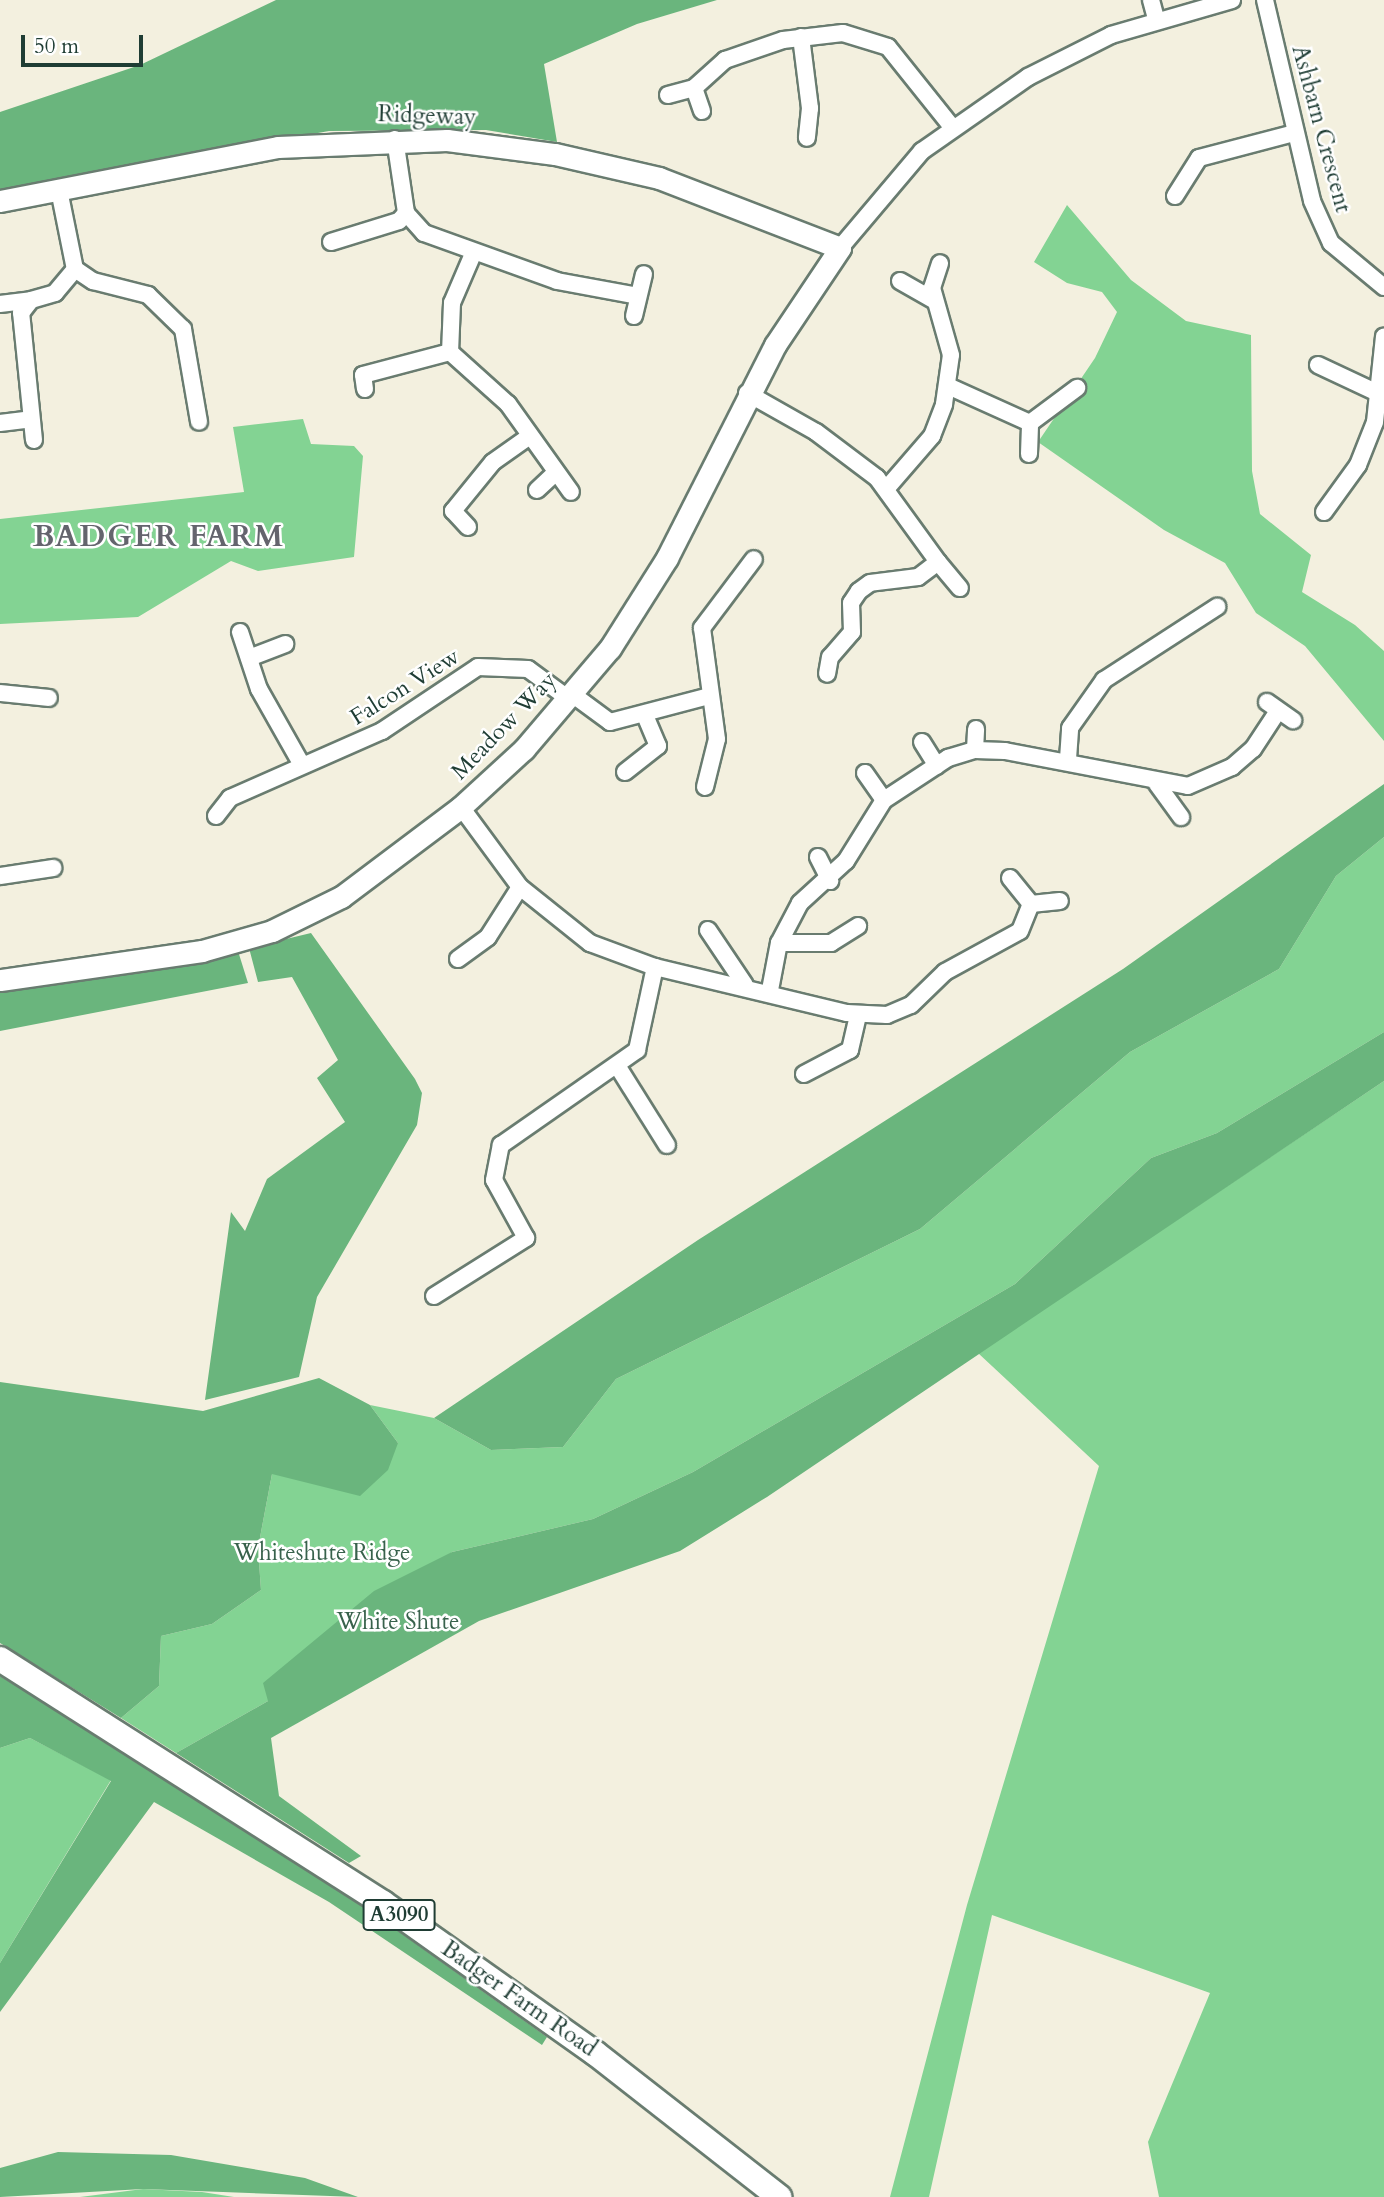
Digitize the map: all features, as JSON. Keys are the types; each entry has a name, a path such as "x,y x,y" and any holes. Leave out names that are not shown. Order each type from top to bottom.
{"main road":[{"name":"Badger Farm Road","path":"0,1659 383,1903 595,2053 779,2197"}],"street":[{"path":"1151,0 1156,19"},
{"path":"840,248 896,179 953,128 1068,54 1156,19 1232,0"},
{"name":"Ashbarn Crescent","path":"1265,0 1294,133 1331,243 1384,287"},
{"path":"668,95 694,88 725,60 801,37 843,33 888,47 953,128"},
{"path":"801,37 810,108 807,138"},
{"path":"694,88 702,111"},
{"path":"1175,196 1199,159 1294,133"},
{"path":"395,139 406,213 424,233 473,254 557,281 638,296"},
{"name":"Ridgeway","path":"0,201 278,147 395,139 498,146 620,168 747,207 840,248"},
{"path":"59,190 75,269 93,281 148,295 174,315 190,355 199,422"},
{"path":"331,242 399,221 406,213"},
{"name":"Meadow Way","path":"0,980 202,951 295,922 332,903 461,807 570,697 667,558 747,393 840,248"},
{"path":"450,352 452,303 473,254"},
{"path":"887,488 932,436 948,386 951,355 935,301 932,278 940,263"},
{"path":"0,304 31,300 55,293 75,269"},
{"path":"634,316 644,274"},
{"path":"900,281 935,301"},
{"path":"31,300 21,324 34,440"},
{"path":"1324,512 1358,465 1375,422 1380,396 1384,336"},
{"path":"365,389 363,375 450,352"},
{"path":"450,352 508,404 527,438 571,492"},
{"path":"1318,365 1380,396"},
{"path":"948,386 1030,423"},
{"path":"1030,423 1077,388"},
{"path":"747,393 816,432 887,488 938,562 960,588"},
{"path":"0,424 31,419"},
{"path":"1029,454 1030,423"},
{"path":"468,527 453,511 493,462 527,438"},
{"path":"537,490 555,473"},
{"path":"705,787 717,754 702,628 754,559"},
{"path":"827,674 830,657 852,632 851,603 859,591 870,583 918,577 938,562"},
{"path":"1068,759 1070,728 1104,680 1217,607"},
{"path":"240,632 259,689 302,765"},
{"path":"249,658 285,644"},
{"name":"Falcon View","path":"216,816 230,798 383,732 478,667 528,669 610,722 645,715 709,696"},
{"path":"0,693 49,698"},
{"path":"770,990 779,943 800,903 830,881 884,800 937,766 975,750 1068,759 1157,784 1188,786 1215,778 1253,749 1272,707 1293,720"},
{"path":"625,772 658,746 645,715"},
{"path":"975,750 976,729"},
{"path":"922,742 937,766"},
{"path":"865,773 884,800"},
{"path":"1157,784 1181,817"},
{"path":"461,807 520,887 590,943 655,967 770,990 858,1014 887,1015 911,1006 945,972 1020,931 1031,904"},
{"path":"817,857 830,881"},
{"path":"0,876 53,868"},
{"path":"1010,878 1031,904"},
{"path":"458,958 488,937 520,887"},
{"path":"1031,904 1060,901"},
{"path":"779,943 831,943 858,926"},
{"path":"708,930 745,985"},
{"path":"526,1238 494,1180 501,1144 618,1067 636,1050 648,1021 655,967"},
{"path":"804,1074 850,1050 858,1014"},
{"path":"618,1067 667,1145"},
{"path":"434,1296 540,1229"}],"green space":[{"path":"276,0 717,0 637,24 544,64 557,142 486,130 329,131 0,190 0,112 140,65"},
{"path":"1067,205 1131,280 1186,321 1251,335 1252,471 1260,514 1311,555 1302,592 1355,625 1384,651 1384,741 1305,646 1256,613 1225,563 1164,530 1038,442 1095,358 1117,312 1102,292 1067,283 1034,262"},
{"path":"303,419 311,444 354,446 363,456 354,557 258,571 231,561 138,617 0,624 0,519 244,492 233,427"},
{"path":"1384,784 1384,837 1336,876 1279,969 1130,1052 920,1229 616,1379 563,1447 491,1450 434,1418 698,1240 1123,969"},
{"name":"Whiteshute Ridge","path":"1384,837 1384,1032 1217,1133 1151,1158 1015,1284 693,1472 593,1519 452,1552 268,1701 176,1753 121,1718 159,1686 161,1636 212,1624 261,1590 258,1548 272,1474 398,1443 370,1405 434,1418 491,1450 563,1447 616,1379 920,1229 1130,1052 1279,969 1336,876"},
{"path":"311,933 415,1079 422,1093 417,1125 317,1297 299,1377 205,1400 231,1212 245,1231 267,1179 345,1122 317,1078 338,1060 292,977 258,982 249,948"},
{"path":"238,951 248,983 0,1031 0,988"},
{"name":"White Shute","path":"1384,1032 1384,1081 767,1497 680,1551 479,1621 271,1738 279,1796 361,1856 349,1863 176,1753 268,1701 263,1683 374,1591 452,1552 593,1519 693,1472 1015,1284 1151,1158 1217,1133"},
{"path":"1384,1081 1384,2197 1159,2197 1148,2142 1210,1993 992,1915 929,2197 890,2197 967,1905 1099,1466 978,1353"},
{"path":"319,1378 370,1405 398,1443 388,1470 360,1496 272,1474 258,1548 261,1590 212,1624 161,1636 159,1686 121,1718 0,1643 0,1382 203,1411"},
{"path":"0,1676 276,1844 547,2037 542,2045 329,1902 154,1802 0,2012 0,1963 111,1781 30,1738 0,1748"},
{"path":"30,1738 111,1780 0,1963 0,1748"},
{"path":"58,2152 171,2155 305,2178 358,2197 143,2189 0,2197 0,2168"},
{"path":"143,2189 202,2192 234,2197 80,2197"}],"district":[{"name":"BADGER FARM","path":"159,537"}]}
